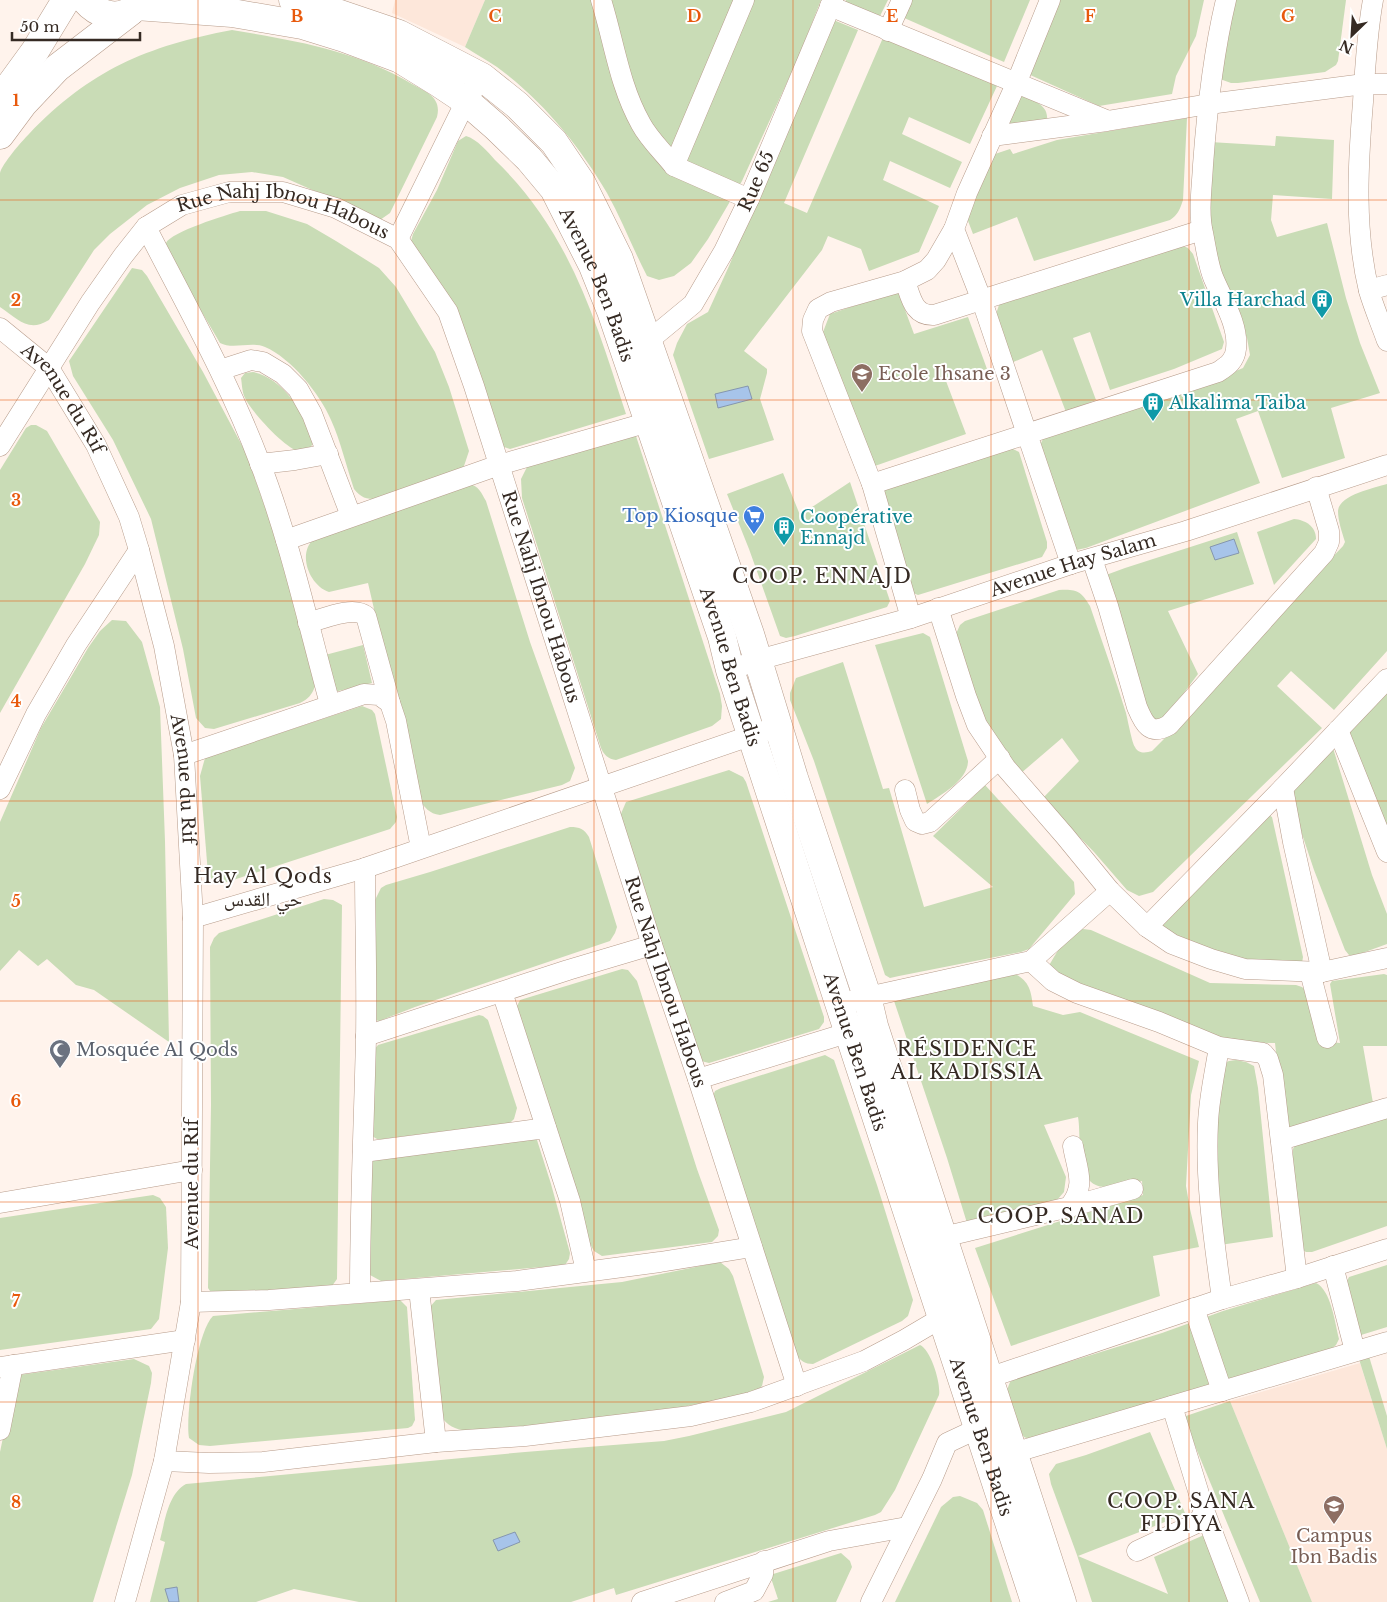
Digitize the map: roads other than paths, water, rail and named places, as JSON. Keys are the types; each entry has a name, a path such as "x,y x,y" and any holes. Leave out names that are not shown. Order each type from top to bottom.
{"main road":[{"path":"0,99 35,51 66,0"},
{"name":"Avenue Ben Badis","path":"85,0 92,8 104,14 117,15 136,6 232,13 302,25 400,59 439,82 466,101 529,159 554,189 611,311 722,637 730,670 979,1428 1001,1454 1062,1602"},
{"name":"Avenue Ben Badis","path":"293,0 398,34 482,77 517,105 554,142 581,182 619,259 758,660 797,787 867,996 874,1026 988,1378 1001,1454 1035,1602"},
{"path":"0,135 23,104 57,68 136,6"}],"street":[{"path":"601,0 620,75 631,104 642,125 674,166 749,199"},
{"path":"674,166 744,0"},
{"path":"888,31 902,0"},
{"path":"911,618 872,484 812,331 813,320 818,309 831,302 905,281 927,270 936,260 954,228 967,193 1016,84 1050,0"},
{"path":"872,484 1218,372 1231,363 1236,350 1235,333 1212,275 1202,230 1201,194 1218,32 1226,0"},
{"path":"1373,0 1364,84 1359,158 1360,240 1378,287 1387,340"},
{"path":"832,3 888,31 1107,121"},
{"name":"Rue 65","path":"647,342 693,304 724,252 749,199 832,3"},
{"path":"398,239 466,101 482,77"},
{"path":"992,136 1107,121 1209,104 1364,84 1387,84"},
{"name":"Rue Nahj Ibnou Habous","path":"0,446 90,302 123,256 146,227 182,205 229,192 283,192 336,208 398,239 448,312 474,386 652,945 698,1079 797,1386"},
{"path":"146,227 230,389 260,464 286,540 330,704"},
{"path":"954,228 982,301 1071,564"},
{"path":"905,281 914,305 919,311 926,316 934,315 1202,230"},
{"name":"Avenue du Rif","path":"0,328 49,368 96,445 129,517 164,646 184,755 193,918 191,1302 164,1461 125,1602"},
{"path":"220,370 251,360 263,362 282,374 298,389 312,414 351,516"},
{"path":"286,540 499,465 649,422"},
{"path":"260,464 328,454"},
{"name":"Avenue Hay Salam","path":"730,670 758,660 911,618 1071,564 1092,560 1186,531 1387,465"},
{"path":"1092,560 1108,606 1137,707 1143,721 1150,728 1155,730 1162,729 1170,725 1324,553 1329,542 1329,531 1316,487"},
{"path":"0,789 36,714 76,645 139,550"},
{"path":"938,608 977,724 1000,758 1110,891 1147,927 1172,944 1211,959 1245,969 1316,972 1387,958"},
{"path":"308,623 352,611 361,612 366,616 396,721 420,848"},
{"path":"1147,927 1387,679"},
{"path":"184,755 364,694 379,695 390,703"},
{"path":"193,918 365,868 779,726"},
{"path":"1338,730 1387,852"},
{"path":"905,790 915,821 922,824 930,822 1000,758"},
{"path":"1283,788 1327,1038"},
{"path":"360,1292 360,1214 366,1036 365,868"},
{"path":"840,1004 867,996 1031,961 1110,891"},
{"path":"366,1036 652,945"},
{"path":"1031,961 1053,981 1077,992 1151,1019 1219,1047 1243,1051 1255,1050 1263,1053 1268,1059 1273,1075 1297,1278"},
{"path":"502,992 570,1201 586,1271"},
{"path":"698,1079 848,1032 874,1026"},
{"path":"1219,1047 1208,1120 1207,1158 1208,1191 1222,1299"},
{"path":"1281,1140 1387,1108"},
{"path":"363,1152 546,1128"},
{"path":"1068,1207 1076,1198 1080,1186 1073,1146"},
{"path":"0,1203 192,1170"},
{"path":"943,1237 1068,1207 1133,1189"},
{"path":"191,1302 269,1300 517,1280 752,1248"},
{"path":"970,1399 988,1378 1194,1308 1387,1249"},
{"path":"1333,1266 1355,1351"},
{"path":"419,1289 436,1442"},
{"path":"1194,1308 1222,1391"},
{"path":"164,1461 209,1463 263,1462 436,1442 525,1436 690,1416 751,1402 864,1360 904,1340 943,1317"},
{"path":"0,1430 6,1366 185,1340"},
{"path":"1001,1454 1172,1406 1387,1342"},
{"path":"1172,1406 1204,1510 1238,1602"},
{"path":"871,1602 932,1479 947,1443 979,1428"},
{"path":"1137,1551 1200,1522 1204,1510"},
{"path":"642,1602 764,1561 829,1542 907,1527"},
{"path":"725,1602 754,1591 763,1574 764,1561"}],"water":[{"path":"748,386 752,399 718,408 715,394"},
{"path":"1234,539 1239,553 1215,560 1210,547"},
{"path":"515,1532 520,1542 498,1551 493,1540"},
{"path":"177,1587 179,1602 169,1602 165,1589"}],"place":[{"name":"Villa Harchad","path":"1322,319"},
{"name":"Ecole Ihsane 3","path":"862,393"},
{"name":"Alkalima Taiba","path":"1153,422"},
{"name":"Top Kiosque","path":"754,535"},
{"name":"Coopérative Ennajd","path":"784,546"},
{"name":"Mosquée Al Qods","path":"60,1069"},
{"name":"Campus Ibn Badis","path":"1334,1525"}],"district":[{"name":"COOP. ENNAJD","path":"822,576"},
{"name":"Hay Al Qods حي القدس","path":"263,888"},
{"name":"RÉSIDENCE AL KADISSIA","path":"967,1060"},
{"name":"COOP. SANAD","path":"1061,1216"},
{"name":"COOP. SANA FIDIYA","path":"1181,1512"}]}
